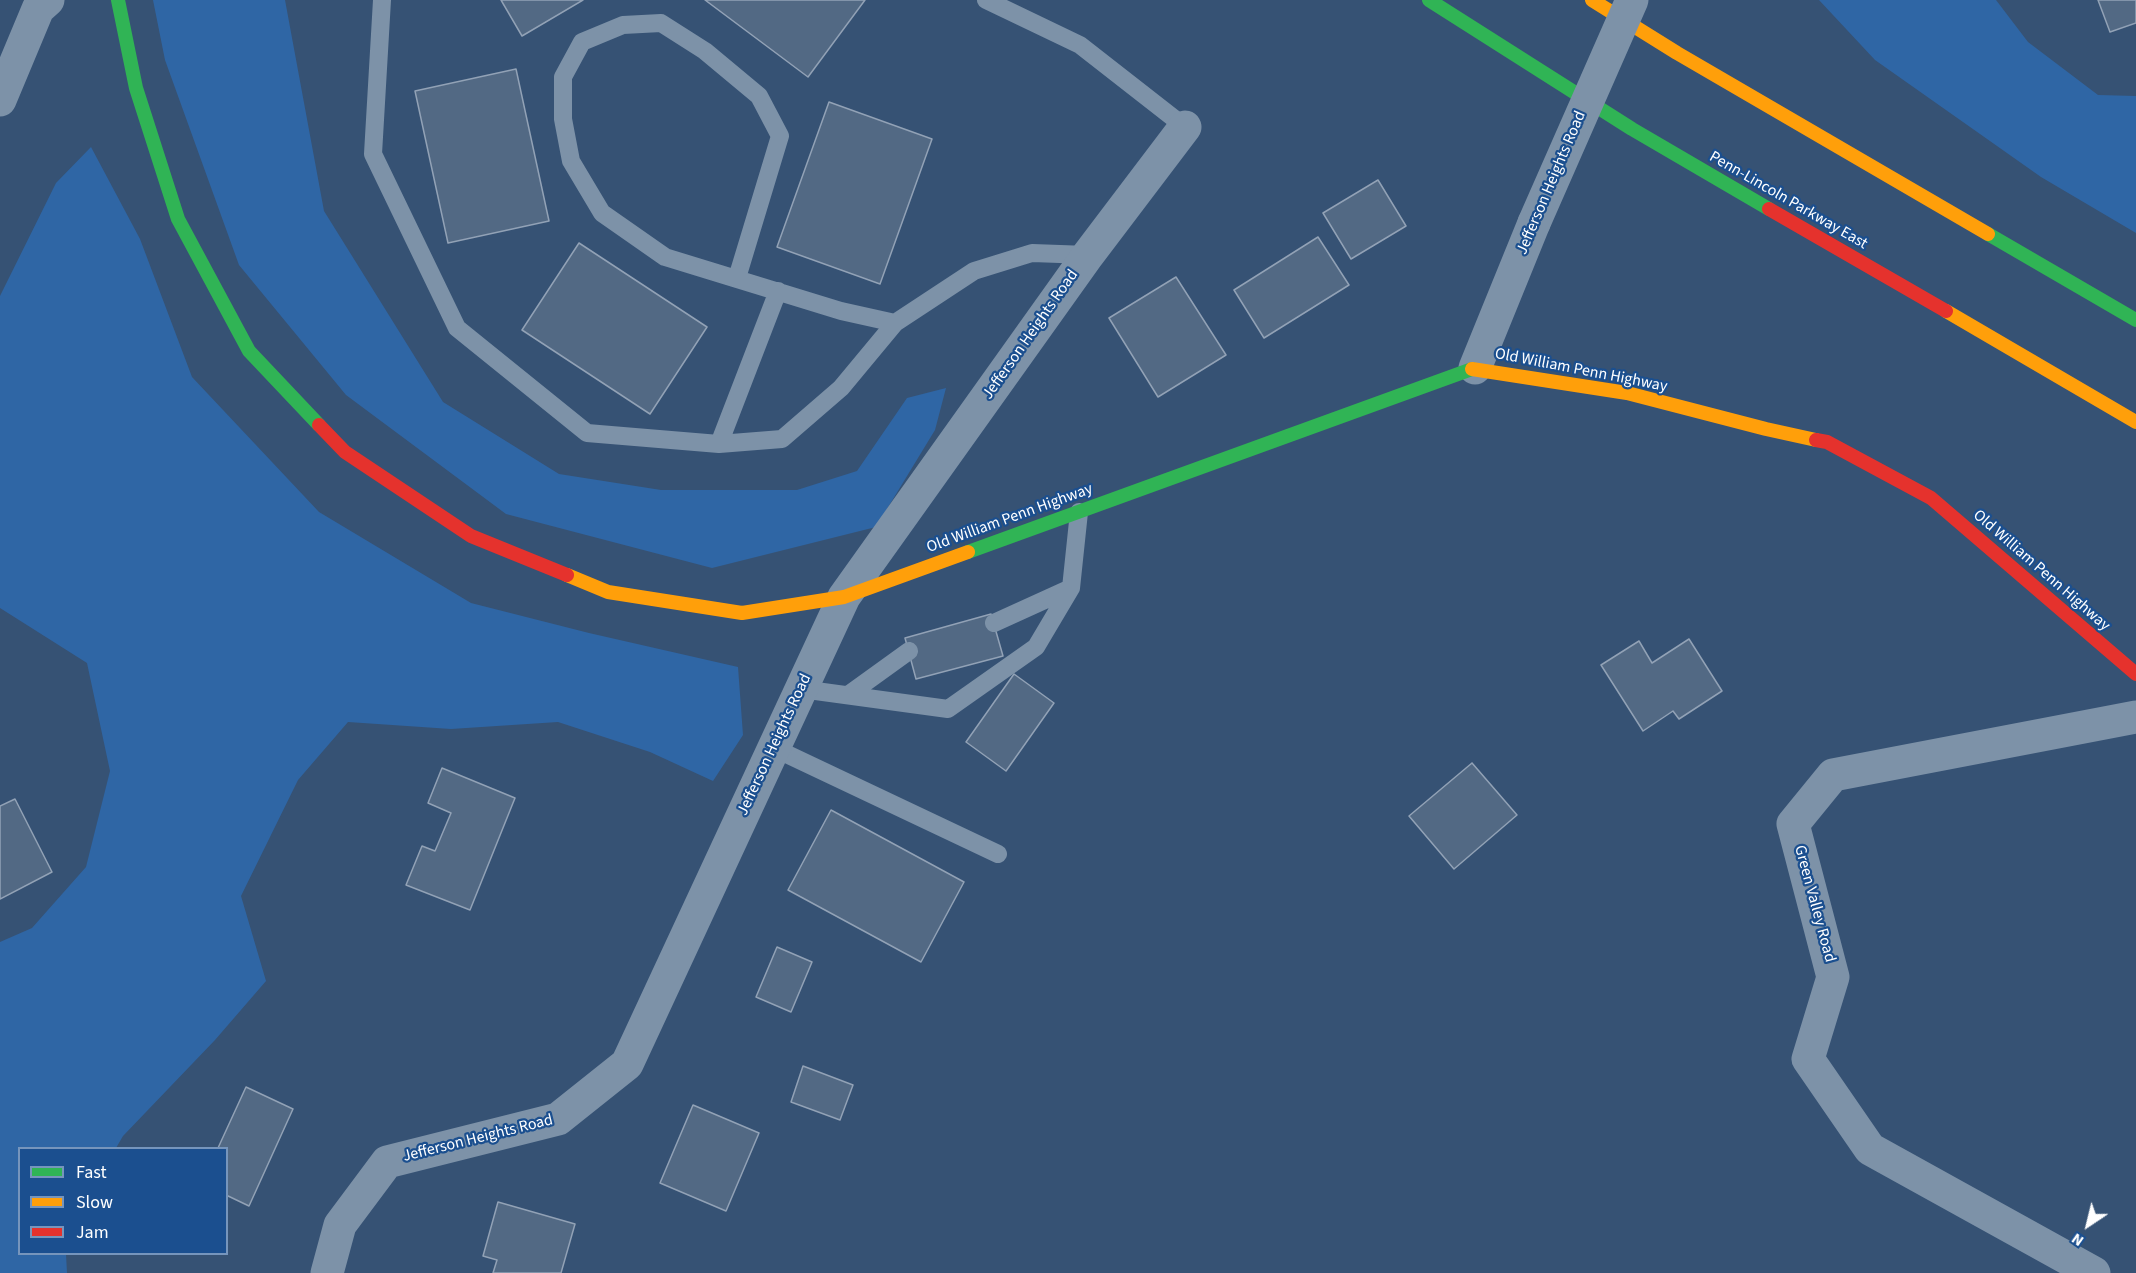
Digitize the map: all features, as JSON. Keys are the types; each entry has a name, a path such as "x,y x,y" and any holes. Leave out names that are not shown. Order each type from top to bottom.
{"main road":[{"name":"Old William Penn Highway","path":"118,0 136,88 178,219 249,351 345,452 471,536 608,592 742,613 844,597 1474,368 1627,393 1766,429 1827,442 1931,498 2136,674"},
{"name":"Penn-Lincoln Parkway East","path":"1429,0 1632,129 2136,422"},
{"path":"1592,0 1677,53 2136,320"}],"street":[{"path":"0,100 38,9 48,0"},
{"name":"Jefferson Heights Road","path":"1474,368 1534,222 1632,0"},
{"name":"Jefferson Heights Road","path":"327,1273 340,1225 387,1162 558,1119 627,1064 844,597 1088,255 1185,127"},
{"name":"Green Valley Road","path":"2094,1273 1870,1149 1808,1059 1833,977 1793,824 1833,775 2136,717"}],"lane":[{"path":"382,0 373,154 457,328 587,433 720,444 782,439 842,388 895,323 974,271 1032,254 1088,255"},
{"path":"986,0 1080,45 1185,127"},
{"path":"736,278 780,136 759,96 705,51 661,22 623,25 582,42 563,77 563,119 571,161 602,213 665,257 840,311 895,323"},
{"path":"720,444 777,291"},
{"path":"801,688 948,709 1036,647 1071,588 1079,512"},
{"path":"994,623 1071,588"},
{"path":"848,695 909,651"},
{"path":"774,748 998,854"}],"shaded area":[{"path":"153,0 285,0 324,211 443,402 559,474 661,490 797,490 857,471 907,398 946,388 935,430 876,527 712,568 506,514 346,395 239,265 165,60"},
{"path":"1819,0 1996,0 2028,42 2098,95 2136,96 2136,233 2041,177 1875,60"},
{"path":"91,147 140,239 192,377 319,512 471,603 738,667 743,735 713,781 650,752 558,722 451,729 348,722 298,780 241,896 266,981 215,1040 123,1136 117,1147 18,1147 18,1255 66,1255 67,1273 0,1273 0,942 32,928 86,867 110,771 87,663 0,608 0,296 56,183"}],"building":[{"path":"501,0 583,0 522,36"},
{"path":"705,0 865,0 808,77"},
{"path":"2098,0 2136,0 2136,23 2110,32"},
{"path":"516,69 549,221 448,243 415,91"},
{"path":"829,102 932,139 880,284 777,247"},
{"path":"1378,180 1406,226 1351,259 1323,213"},
{"path":"1318,237 1349,285 1264,338 1234,290"},
{"path":"579,243 707,327 650,414 522,330"},
{"path":"1176,277 1226,355 1158,397 1109,318"},
{"path":"991,614 1003,656 916,679 905,638"},
{"path":"1689,639 1722,691 1679,719 1673,711 1643,731 1601,665 1639,641 1652,663"},
{"path":"1014,674 1054,703 1006,771 966,742"},
{"path":"1472,763 1517,815 1454,869 1409,816"},
{"path":"442,768 515,798 470,910 406,885 422,846 435,851 451,813 428,803"},
{"path":"15,799 52,872 0,899 0,806"},
{"path":"831,810 964,882 921,962 788,890"},
{"path":"777,947 812,962 791,1012 756,997"},
{"path":"803,1066 853,1085 840,1120 791,1102"},
{"path":"246,1087 293,1109 249,1206 228,1196 228,1147 218,1147"},
{"path":"693,1105 759,1133 726,1211 660,1183"},
{"path":"498,1202 575,1224 561,1273 493,1273 497,1260 483,1256"}],"traffic: fast":[{"path":"118,0 136,88 178,219 249,351 319,425"},
{"path":"1429,0 1632,129 1769,209"},
{"path":"1988,234 2136,320"},
{"path":"968,552 1472,369"}],"traffic: slow":[{"path":"1592,0 1677,53 1988,234"},
{"path":"1946,311 2136,422"},
{"path":"1472,369 1627,393 1816,440"},
{"path":"567,575 608,592 742,613 844,597 968,552"}],"traffic: jam":[{"path":"1769,209 1946,311"},
{"path":"319,425 345,452 471,536 567,575"},
{"path":"1816,440 1827,442 1931,498 2136,674"}]}
